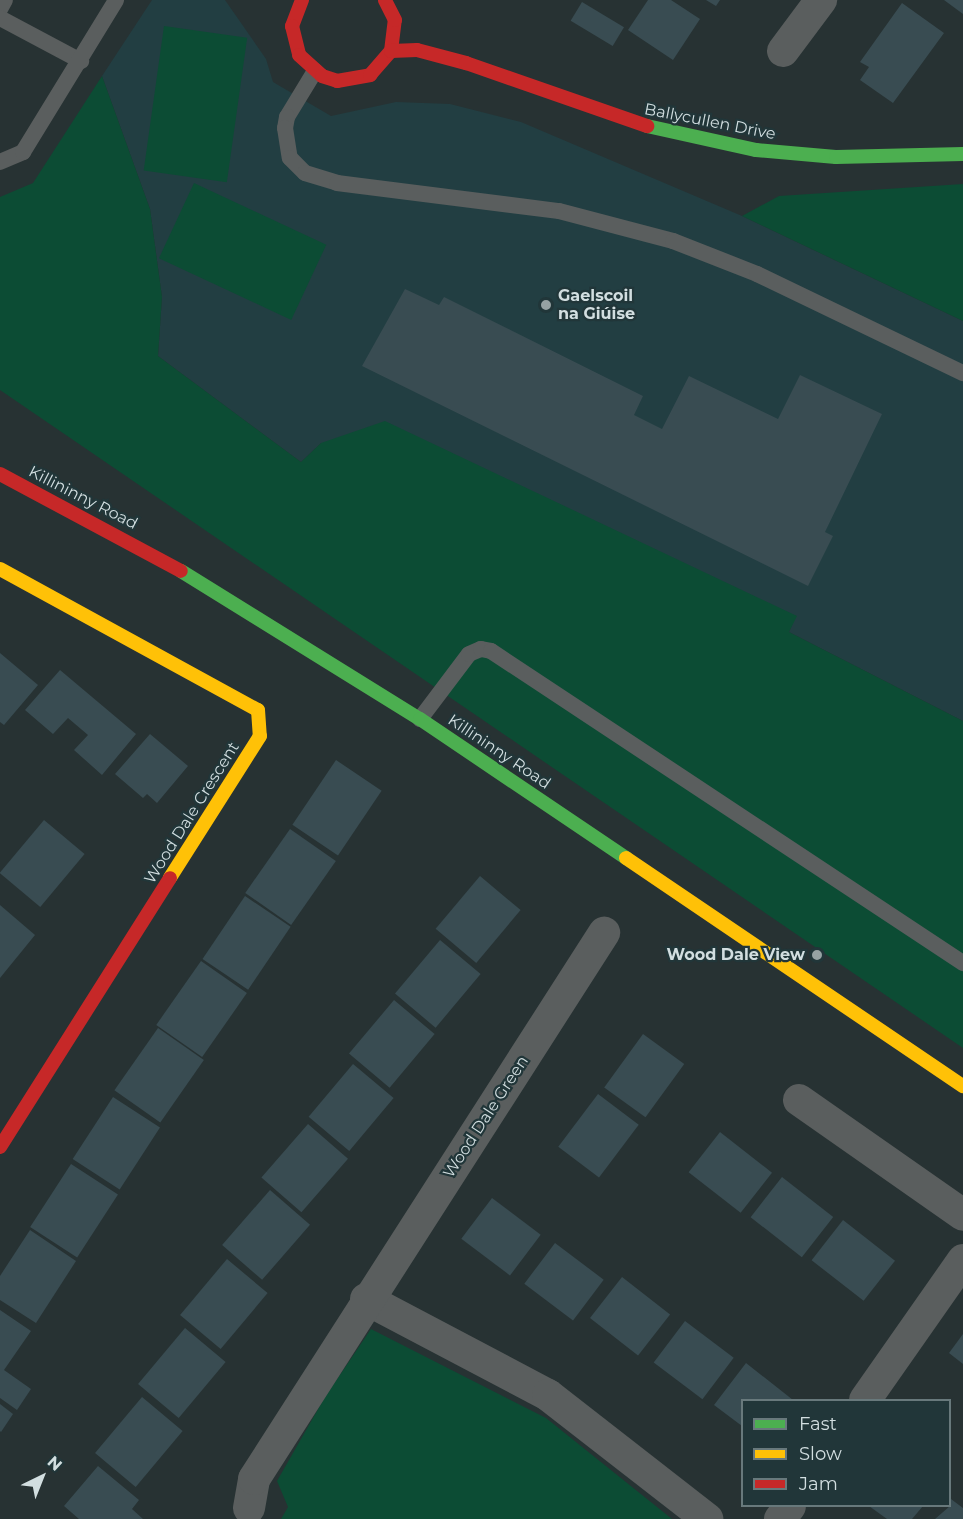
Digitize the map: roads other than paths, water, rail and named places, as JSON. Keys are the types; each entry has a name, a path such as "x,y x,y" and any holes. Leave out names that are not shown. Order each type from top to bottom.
{"street":[{"path":"302,0 292,26 299,55 315,71 337,81 354,81 369,75 391,51 395,20 385,0"},
{"path":"783,51 821,0"},
{"name":"Ballycullen Drive","path":"391,51 417,50 466,63 660,132 756,150 836,157 963,154"},
{"name":"Killininny Road","path":"0,474 147,550 420,719 963,1086"},
{"name":"Wood Dale Crescent","path":"0,569 44,590 258,710 260,736 0,1147"},
{"name":"Wood Dale Green","path":"249,1508 254,1479 366,1299 604,933"},
{"path":"799,1100 963,1215"},
{"path":"867,1399 963,1260"},
{"path":"366,1299 548,1395 707,1519"}],"lane":[{"path":"0,9 5,0"},
{"path":"0,162 23,152 81,61 116,0"},
{"path":"0,18 81,61"},
{"path":"315,71 287,117 285,129 290,158 305,173 337,183 559,211 673,241 758,274 963,373"},
{"path":"420,719 469,654 481,649 491,651 963,963"}],"place":[{"name":"Gaelscoil na Giúise","path":"546,305"},
{"name":"Wood Dale View","path":"817,955"}]}
